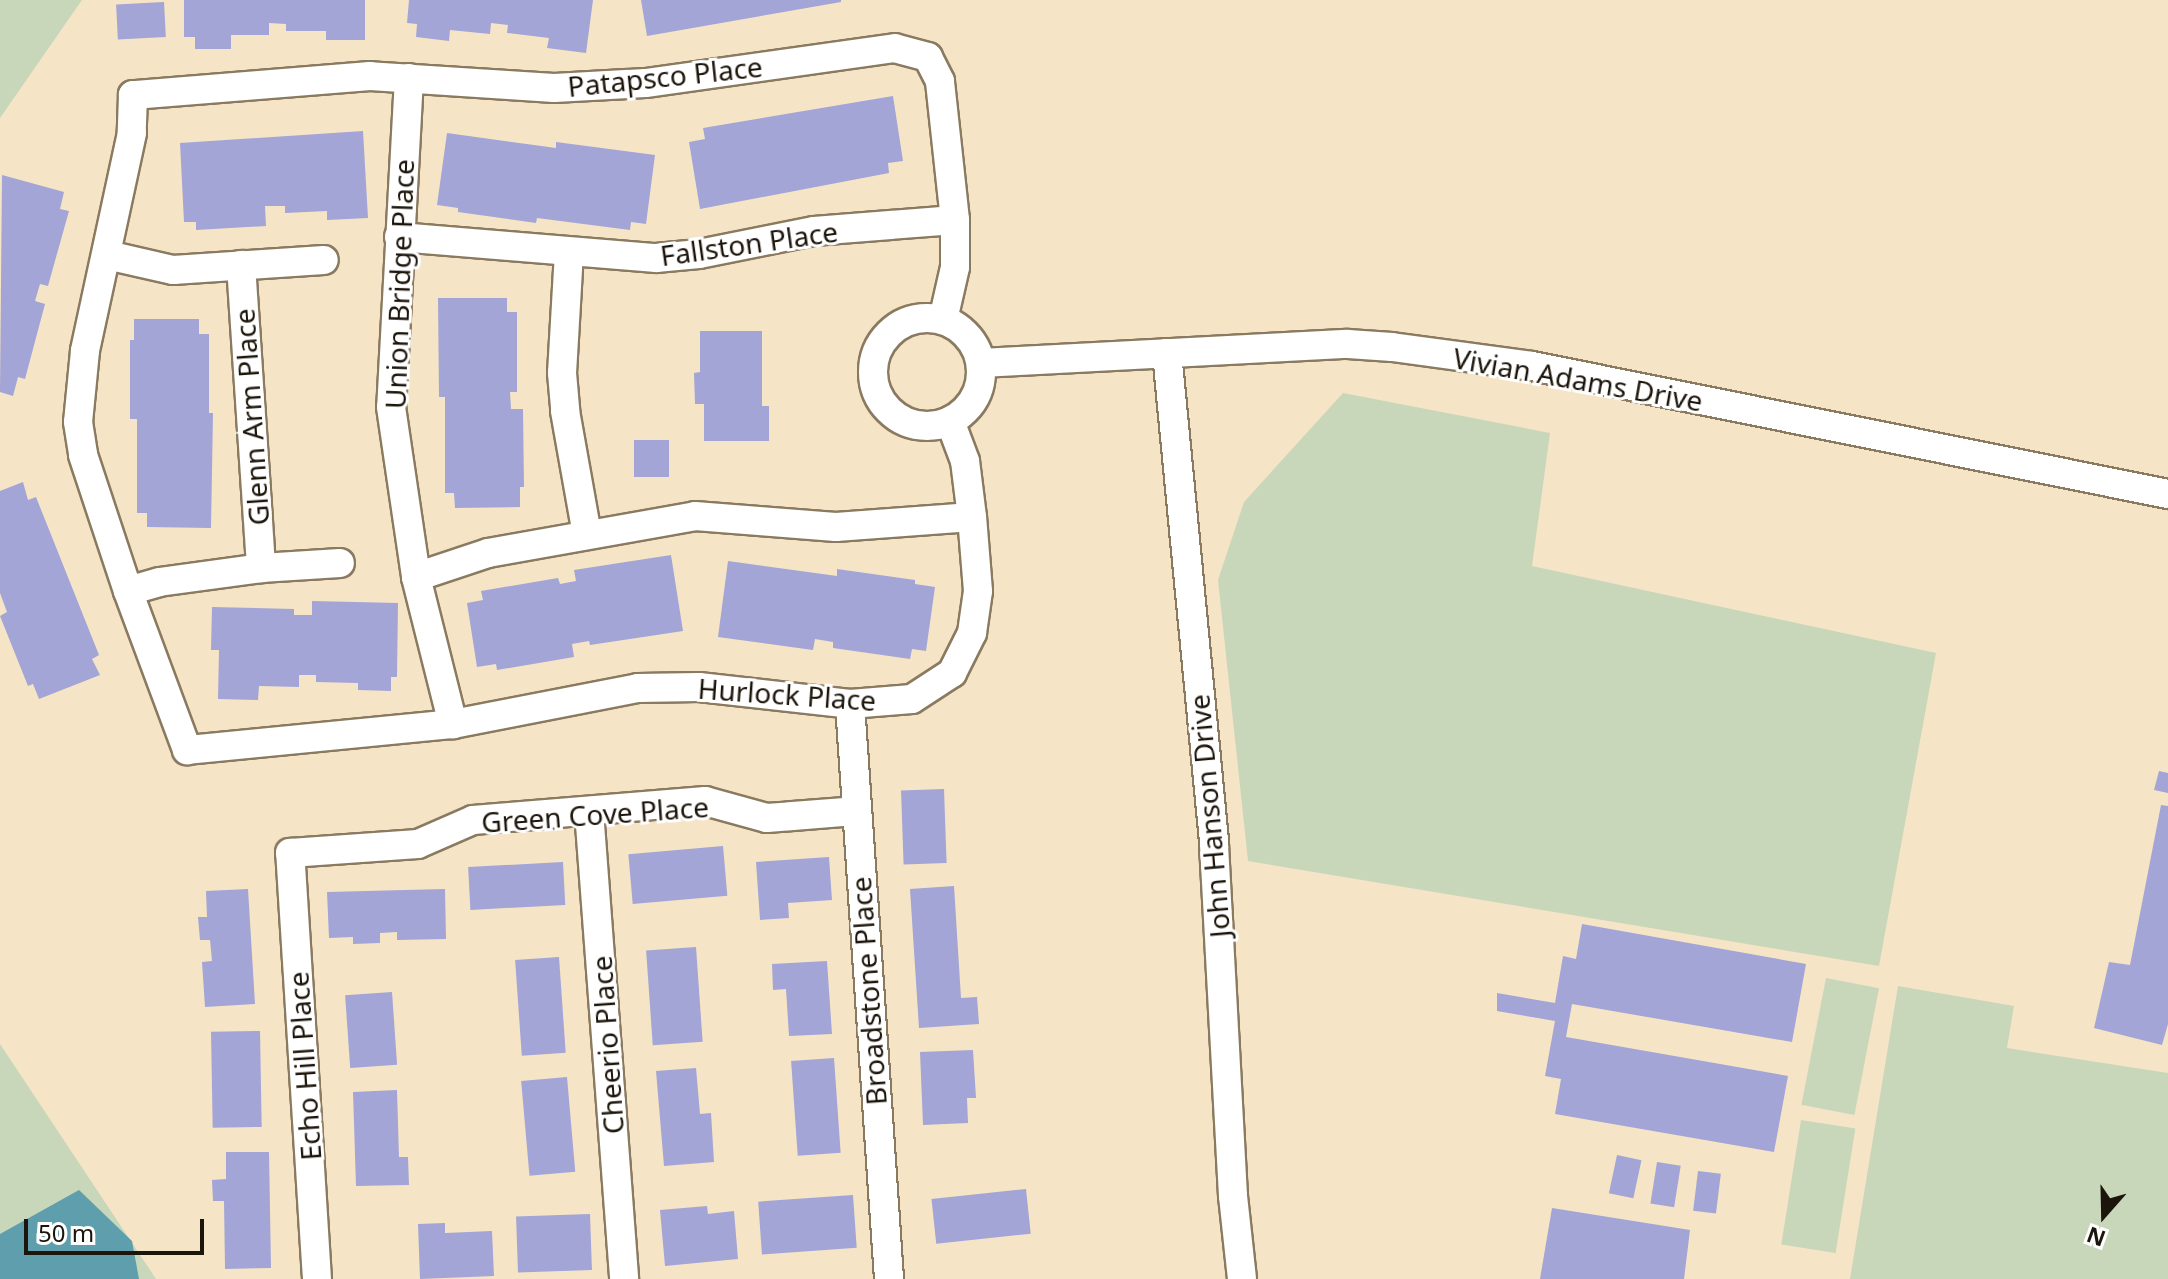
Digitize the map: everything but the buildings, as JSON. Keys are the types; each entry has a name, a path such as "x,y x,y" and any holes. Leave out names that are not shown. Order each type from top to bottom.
{"street":[{"name":"Patapsco Place","path":"107,255 132,133 133,95 370,76 569,87 645,83 895,48 928,57 940,81 955,220 955,267 943,320"},
{"name":"Union Bridge Place","path":"409,78 391,407 416,577 453,724"},
{"name":"Fallston Place","path":"399,237 656,258 699,254 814,231 955,220"},
{"path":"569,252 562,373 565,411 587,534"},
{"path":"324,260 173,270 107,255 85,351 78,422 83,455 128,591 159,582 261,568 340,563"},
{"name":"Glenn Arm Place","path":"241,265 261,568"},
{"path":"916,318 943,320 968,336 981,363 981,381 975,398 965,412 950,421 924,426 899,418 882,400 873,377 880,344 891,331 916,318"},
{"name":"Vivian Adams Drive","path":"981,363 1348,344 1532,366 2168,494"},
{"name":"John Hanson Drive","path":"1167,353 1214,845 1233,1196 1242,1279"},
{"name":"Hurlock Place","path":"128,591 187,750 453,724 638,688 699,687 850,704 912,699 952,673 972,633 978,591 965,461 950,421"},
{"path":"416,577 488,553 695,516 836,527 972,517"},
{"name":"Broadstone Place","path":"850,704 889,1279"},
{"name":"Green Cove Place","path":"290,853 418,844 473,820 705,801 767,818 855,811"},
{"name":"Cheerio Place","path":"589,811 624,1279"},
{"name":"Echo Hill Place","path":"290,853 317,1279"}],"green space":[{"path":"0,0 82,0 0,118"},
{"path":"1343,393 1550,433 1532,566 1936,653 1879,966 1248,861 1218,580 1244,502"},
{"path":"1826,978 1879,988 1854,1115 1801,1105"},
{"path":"1898,986 2014,1006 2007,1048 2168,1073 2168,1279 1850,1279"},
{"path":"0,1044 156,1279 0,1279"},
{"path":"1801,1120 1855,1129 1836,1253 1781,1244"}],"water":[{"path":"79,1190 132,1241 139,1279 0,1279 0,1234"}]}
